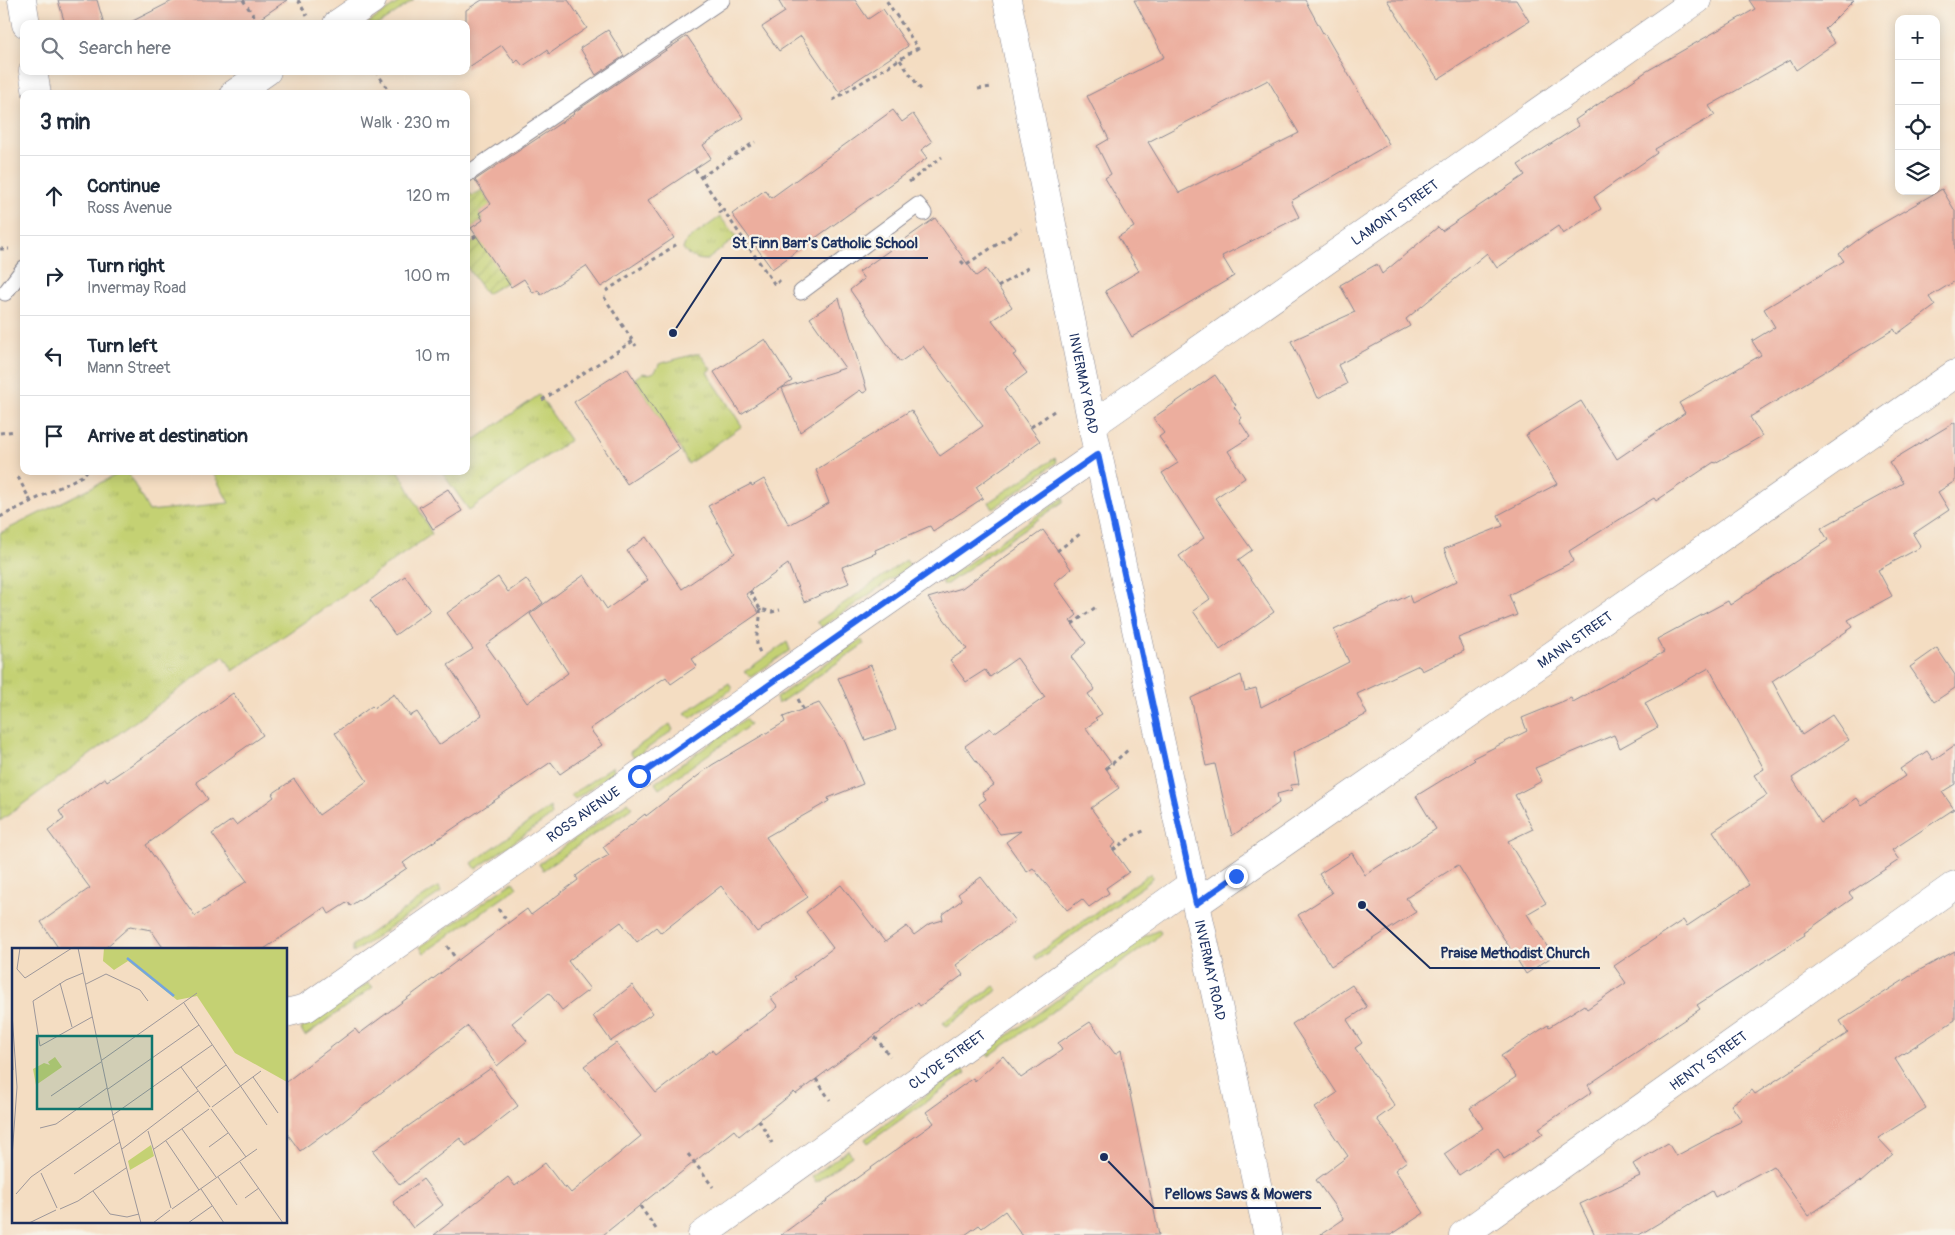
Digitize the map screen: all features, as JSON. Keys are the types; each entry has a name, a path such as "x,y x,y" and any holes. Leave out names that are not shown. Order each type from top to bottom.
{"street":[{"path":"22,0 25,20"},
{"path":"343,20 372,0"},
{"name":"INVERMAY ROAD","path":"1007,0 1098,454 1268,1235"},
{"name":"LAMONT STREET","path":"1092,425 1697,0"},
{"path":"34,75 36,90"},
{"path":"240,90 262,75"},
{"name":"MANN STREET","path":"1194,894 1955,374"},
{"name":"ROSS AVENUE","path":"288,1012 306,1008 1098,454"},
{"name":"HENTY STREET","path":"1463,1235 1955,885"},
{"name":"CLYDE STREET","path":"702,1235 1194,894"}],"lane":[{"path":"470,171 722,0"},
{"path":"801,292 918,206 924,213"},
{"path":"5,293 20,273"}],"path":[{"path":"243,0 256,20"},
{"path":"298,0 307,16"},
{"path":"833,100 918,48 886,0"},
{"path":"900,60 922,91"},
{"path":"379,75 388,90"},
{"path":"978,89 991,87"},
{"path":"701,177 755,142"},
{"path":"904,186 942,157"},
{"path":"695,169 774,285 782,279"},
{"path":"718,213 723,210"},
{"path":"960,261 965,266 1021,229"},
{"path":"470,240 476,236"},
{"path":"606,291 677,244"},
{"path":"998,287 1029,267"},
{"path":"604,297 636,346"},
{"path":"542,400 633,341"},
{"path":"1031,427 1057,409"},
{"path":"0,434 15,431"},
{"path":"0,517 83,475"},
{"path":"18,477 31,502"},
{"path":"1057,551 1080,534"},
{"path":"750,591 760,609 761,617 756,640 762,655"},
{"path":"1072,624 1096,607"},
{"path":"760,609 772,612 780,610"},
{"path":"797,696 803,710"},
{"path":"1106,770 1128,750"},
{"path":"1113,850 1134,835 1146,830"},
{"path":"496,906 508,922"},
{"path":"444,942 457,960"},
{"path":"875,1037 890,1056"},
{"path":"816,1079 830,1100"},
{"path":"759,1120 772,1143"},
{"path":"688,1154 713,1187"},
{"path":"640,1206 656,1229"}],"green space":[{"path":"402,0 414,0 385,20 373,20"},
{"path":"482,190 491,205 479,213 483,220 471,228 473,231 470,233 470,193 472,196"},
{"path":"720,217 737,237 707,260 694,258 685,252 683,249 686,241"},
{"path":"478,239 494,254 507,274 503,276 507,282 486,294 470,272 470,244"},
{"path":"700,354 711,369 707,372 742,426 688,464 634,379 642,373 653,373 659,364"},
{"path":"539,395 570,440 469,510 444,475 470,475 470,443"},
{"path":"1055,458 1057,462 993,509 989,502"},
{"path":"116,475 129,475 149,511 229,503 214,475 401,475 432,534 233,671 224,656 0,821 0,533"},
{"path":"1063,498 1064,501 944,586 941,582"},
{"path":"906,560 910,566 822,627 817,622"},
{"path":"861,639 864,644 778,704 776,698"},
{"path":"787,642 790,650 751,677 744,672"},
{"path":"729,683 732,689 691,718 685,713"},
{"path":"745,719 750,725 659,789 655,783"},
{"path":"670,724 673,730 634,758 630,752"},
{"path":"613,766 614,772 575,799 571,795"},
{"path":"628,802 633,807 543,870 539,864"},
{"path":"550,807 552,815 476,869 472,863"},
{"path":"1151,873 1152,877 1149,882 1037,960 1034,956"},
{"path":"513,882 517,888 424,953 420,947"},
{"path":"439,886 441,892 353,953 353,945"},
{"path":"1159,930 1161,933 1154,940 989,1056 985,1052 1145,936"},
{"path":"368,983 373,987 305,1036 301,1029"},
{"path":"994,986 998,990 947,1026 943,1023"},
{"path":"962,1069 966,1073 868,1143 865,1139"},
{"path":"848,1150 852,1156 816,1182 812,1177"}],"building":[{"path":"58,0 97,0 103,20 64,20"},
{"path":"174,0 287,0 258,20 135,20"},
{"path":"482,0 568,0 587,28 549,54 547,50 523,66 518,60 515,63 502,45 470,66 470,20 466,20 466,10"},
{"path":"778,0 855,0 868,19 883,9 908,46 839,92 801,36 779,51 762,27 785,12"},
{"path":"1134,0 1305,0 1389,144 1291,201 1299,217 1222,256 1234,276 1132,337 1105,291 1139,271 1118,237 1134,227 1105,178 1111,174 1097,146 1109,139 1087,96 1164,57","holes":["1268,80 1299,133 1179,193 1148,142"]},
{"path":"1387,0 1516,0 1529,21 1438,79"},
{"path":"1749,0 1854,0 1825,29 1835,43 1796,70 1790,60 1709,106 1715,115 1655,149 1657,153 1594,197 1601,209 1563,234 1558,226 1497,268 1487,253 1406,319 1410,326 1338,365 1347,384 1318,398 1291,341 1355,312 1340,285 1377,264 1382,274 1438,227 1442,231 1525,175 1518,165 1579,126 1575,120 1647,71 1755,9"},
{"path":"608,30 624,56 596,75 580,48"},
{"path":"687,36 743,118 703,145 711,158 648,200 674,238 601,287 586,266 541,295 538,290 533,293 524,279 511,287 471,228 483,220 479,213 491,204 475,180"},
{"path":"893,110 902,122 913,114 932,142 921,150 927,158 772,269 732,214 765,190 771,198"},
{"path":"1942,189 1955,211 1955,281 1929,297 1935,306 1897,334 1894,329 1750,417 1762,436 1714,462 1656,501 1654,498 1569,551 1574,561 1509,595 1517,615 1458,638 1464,651 1422,671 1419,665 1357,694 1367,714 1293,753 1299,784 1291,785 1292,790 1277,794 1279,803 1232,836 1215,764 1206,766 1191,698 1241,675 1245,691 1256,688 1261,707 1349,662 1334,630 1409,595 1412,603 1457,581 1444,549 1503,526 1498,515 1557,484 1526,435 1581,401 1617,459 1685,413 1679,403 1761,355 1752,341 1775,327 1764,309 1844,261 1839,254 1871,230 1932,195 1940,195 1940,190"},
{"path":"935,218 976,276 986,269 1012,307 992,320 1017,353 1013,355 1027,373 1004,390 1040,441 976,487 983,498 933,531 930,526 875,550 876,553 842,567 849,583 804,602 788,564 746,594 759,613 692,659 697,666 671,684 666,677 590,729 602,745 560,774 551,762 403,863 407,868 350,906 348,902 329,914 325,907 265,948 163,948 151,930 130,926 105,948 58,948 41,922 90,888 48,831 64,819 59,811 105,778 107,781 176,735 233,693 263,735 196,782 208,799 146,845 195,916 247,881 212,834 232,820 236,825 274,797 272,794 294,779 319,815 367,781 335,733 372,706 374,708 394,694 410,716 417,712 439,745 482,715 448,665 473,649 447,613 498,577 508,592 526,579 543,603 486,645 527,703 568,673 530,614 584,575 607,609 648,580 627,551 646,537 682,589 735,553 708,506 764,479 789,525 829,503 816,470 911,410 940,456 983,426 923,346 900,362 850,290 864,279 859,272"},
{"path":"839,298 867,391 863,393 860,390 800,432 782,388 845,368 810,318"},
{"path":"765,339 792,381 741,414 714,372"},
{"path":"627,368 680,449 627,484 574,402"},
{"path":"1215,375 1236,405 1234,407 1242,418 1239,420 1250,437 1228,451 1245,478 1215,498 1252,550 1238,560 1274,612 1220,650 1193,611 1210,599 1179,556 1204,538 1162,473 1178,463 1159,437 1164,433 1153,418"},
{"path":"1955,422 1955,481 1938,492 1949,510 1913,534 1921,547 1878,570 1892,596 1848,620 1853,627 1772,681 1802,735 1832,715 1849,740 1792,778 1821,823 1857,798 1862,805 1905,776 1900,769 1927,751 1933,760 1955,745 1955,784 1942,792 1954,809 1892,850 1899,860 1849,893 1853,898 1804,933 1805,935 1697,1005 1700,1009 1588,1085 1592,1092 1539,1128 1543,1134 1504,1159 1498,1149 1459,1175 1444,1154 1483,1128 1470,1108 1516,1077 1501,1056 1548,1025 1549,1027 1584,1005 1587,1009 1626,983 1614,966 1683,920 1687,926 1749,885 1713,831 1767,795 1754,775 1764,769 1709,668 1645,703 1658,727 1620,748 1614,735 1535,768 1542,781 1515,795 1533,829 1508,841 1546,903 1527,914 1553,956 1526,974 1458,865 1406,898 1416,912 1331,966 1298,915 1332,893 1319,874 1352,853 1365,875 1436,829 1416,796 1475,760 1473,758 1527,731 1522,718 1571,698 1573,702 1664,652 1657,639 1728,601 1730,605 1828,540 1821,528 1903,483 1889,462"},
{"path":"448,489 462,511 433,529 419,507"},
{"path":"1043,530 1071,569 1054,583 1077,615 1070,621 1086,643 1071,657 1095,689 1088,694 1102,714 1095,718 1097,720 1086,728 1111,763 1105,767 1119,788 1091,808 1116,843 1111,847 1129,872 1106,888 1109,893 1089,907 1082,899 1067,910 1033,868 1027,872 1006,842 1021,831 1000,834 979,804 986,799 982,793 994,785 965,746 990,728 994,733 1045,697 1017,658 990,677 985,670 966,682 950,660 967,649 928,598 962,588"},
{"path":"405,576 430,610 395,635 370,600"},
{"path":"1937,648 1955,675 1955,688 1934,702 1910,667"},
{"path":"871,665 896,729 865,740 838,678"},
{"path":"819,703 845,742 863,784 828,798 829,801 766,837 808,897 757,932 721,886 661,933 656,927 637,942 621,922 568,961 590,989 562,1010 549,993 512,1023 527,1041 497,1066 468,1026 327,1134 326,1132 300,1151 288,1135 288,1080 355,1029 359,1034 527,909 531,915 578,880 576,876 609,855 603,847 645,814 646,816 712,765 785,722 783,717"},
{"path":"981,877 1015,921 956,965 963,975 920,1006 918,1003 796,1094 794,1092 739,1136 734,1130 603,1235 434,1235 508,1177 515,1186 545,1163 565,1189 566,1187 571,1193 641,1136 584,1066 616,1043 656,1093 712,1050 715,1054 778,1007 771,998 796,979 794,977 833,948 806,912 841,885 885,942 907,926 914,935 929,924 943,920 942,915 962,900 958,894"},
{"path":"1955,951 1955,1020 1895,1059 1926,1108 1878,1138 1893,1154 1861,1182 1808,1216 1773,1166 1715,1197 1712,1191 1639,1235 1595,1235 1580,1204 1640,1176 1633,1164 1668,1143 1676,1156 1742,1121 1731,1105 1752,1090 1755,1094 1848,1033 1840,1021 1918,971"},
{"path":"632,985 653,1013 611,1041 593,1016"},
{"path":"1352,985 1367,1007 1347,1020 1362,1043 1355,1048 1395,1106 1377,1119 1407,1161 1395,1170 1424,1213 1391,1235 1320,1235 1344,1219 1316,1180 1348,1156 1315,1108 1337,1093 1292,1024"},
{"path":"1090,1022 1115,1054 1121,1050 1159,1235 1022,1235 1005,1211 982,1228 979,1225 965,1235 781,1235 826,1200 934,1123 926,1112 973,1078 975,1081 1003,1056 1021,1078 1062,1050 1058,1043"},
{"path":"491,1068 518,1106 466,1146 460,1138 400,1185 373,1151"},
{"path":"423,1179 443,1205 413,1228 393,1202"}],"place":[{"name":"St Finn Barr's Catholic School","path":"673,333"},
{"name":"Praise Methodist Church","path":"1362,905"},
{"name":"Pellows Saws & Mowers","path":"1104,1157"}],"route":[{"path":"639,776 1098,454 1196,904 1236,876"}]}
